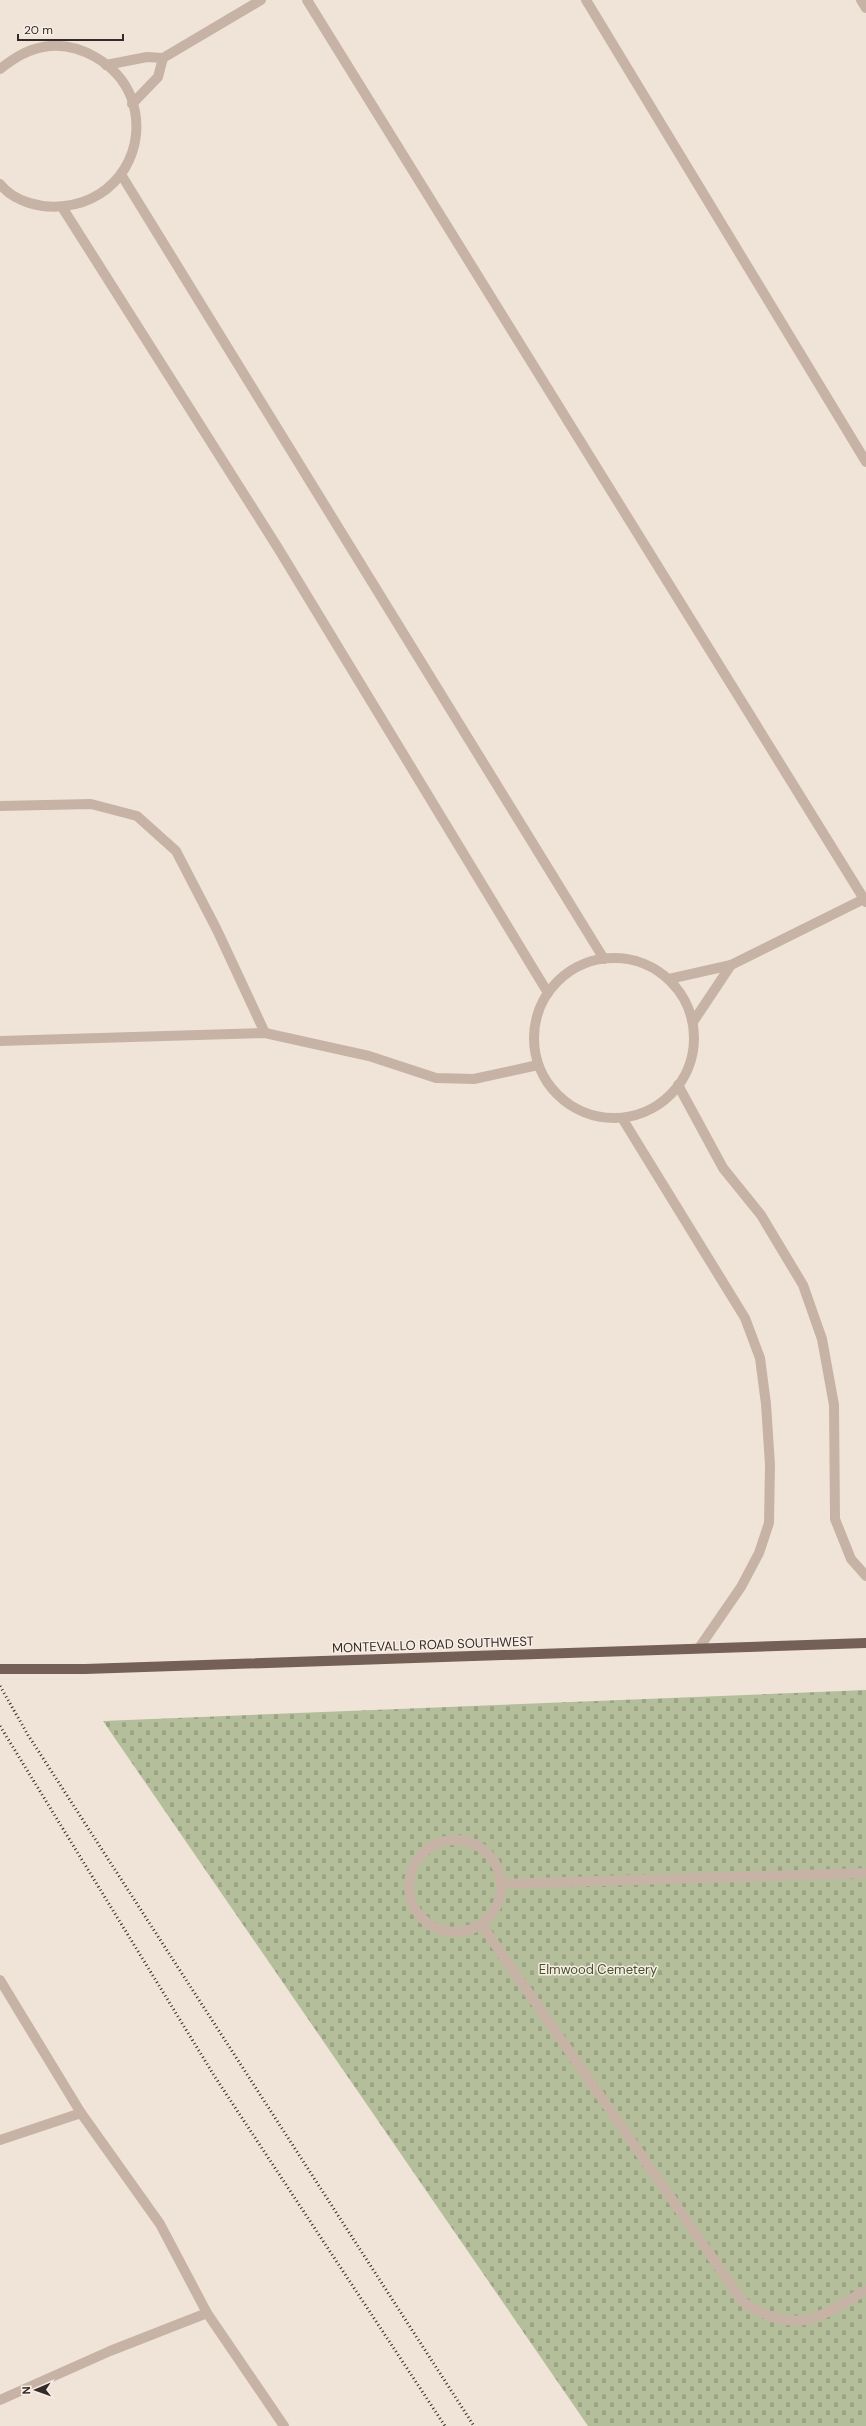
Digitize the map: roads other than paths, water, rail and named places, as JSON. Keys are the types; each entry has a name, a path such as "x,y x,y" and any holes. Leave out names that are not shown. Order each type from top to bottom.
{"main road":[{"name":"MONTEVALLO ROAD SOUTHWEST","path":"0,1669 93,1669 866,1642"}],"street":[{"path":"106,65 147,56 163,58 261,0"},
{"path":"307,0 865,899 731,965 669,979"},
{"path":"586,0 866,462"},
{"path":"861,0 866,8"},
{"path":"0,69 19,55 43,47 70,48 96,56 117,74 131,97 136,123 134,144 122,176 102,194 77,205 50,208 25,202 0,184"},
{"path":"132,104 158,77 163,58"},
{"path":"122,176 604,959"},
{"path":"62,207 278,548 548,993"},
{"path":"0,806 91,804 137,816 176,851 217,930 264,1034"},
{"path":"621,957 647,964 669,979 684,998 693,1022 694,1049 686,1074 670,1096 648,1112 622,1118 595,1117 571,1106 551,1088 538,1065 533,1039 537,1012 548,993 570,970 594,959 621,957"},
{"path":"693,1022 731,965"},
{"path":"0,1041 264,1034 368,1056 436,1078 474,1079 538,1065"},
{"path":"678,1085 723,1168 761,1215 803,1285 822,1339 834,1405 835,1519 851,1559 866,1576"},
{"path":"622,1118 745,1318 760,1358 766,1404 770,1465 769,1523 759,1553 741,1587 699,1648"},
{"path":"453,1838 471,1842 487,1851 497,1866 501,1884 498,1902 489,1918 474,1928 456,1932 438,1930 423,1920 412,1905 408,1887 411,1869 420,1854 435,1843 453,1838"},
{"path":"501,1884 866,1873"},
{"path":"480,1924 743,2302 758,2312 779,2320 799,2321 827,2314 866,2290"},
{"path":"0,1980 81,2113 160,2224 207,2313 284,2426"},
{"path":"0,2140 81,2113"},
{"path":"0,2400 110,2351 207,2313"}],"railway":[{"path":"0,1686 28,1735 474,2426"},
{"path":"0,1726 215,2077 445,2426"}],"park label":[{"name":"Elmwood Cemetery","path":"598,1969"}]}
